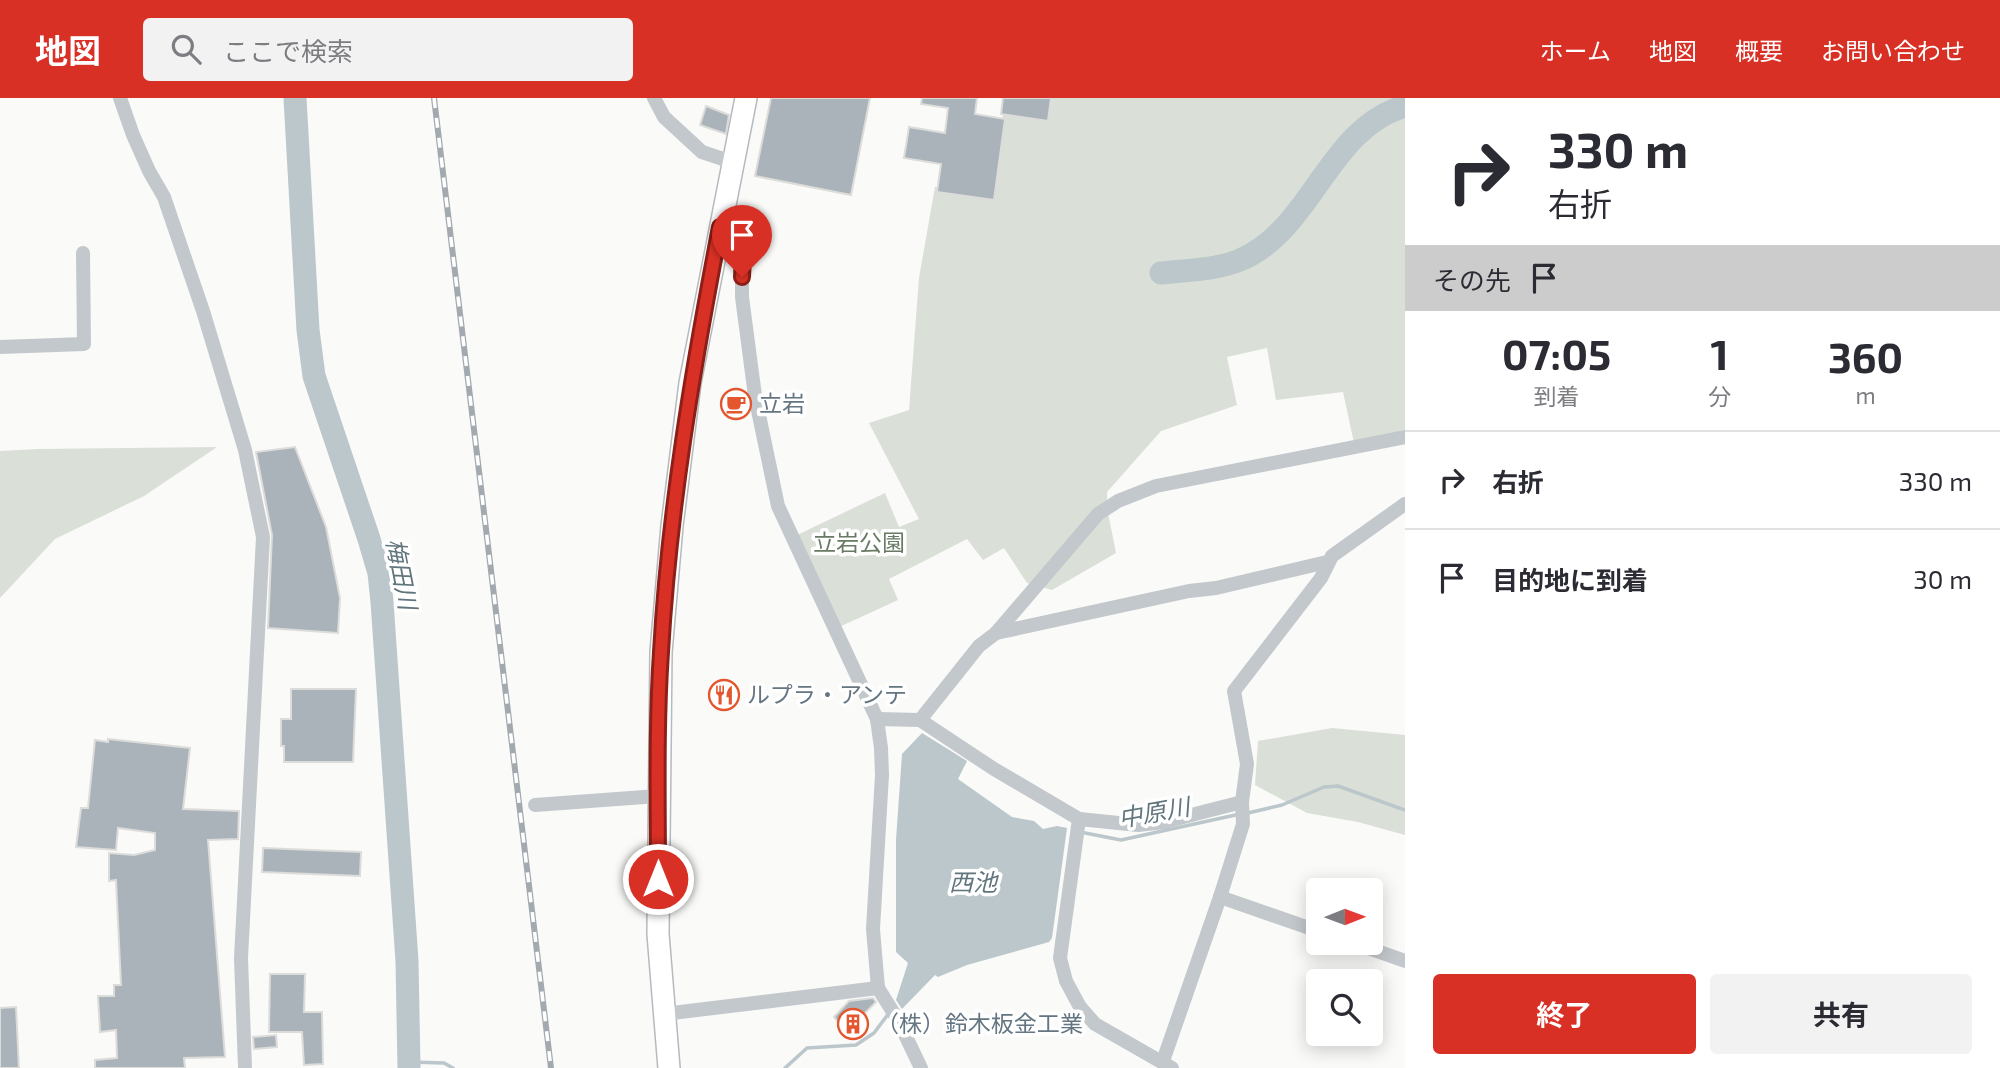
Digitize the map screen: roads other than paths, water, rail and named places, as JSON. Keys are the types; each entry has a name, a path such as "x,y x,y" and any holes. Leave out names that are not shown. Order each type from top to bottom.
{"main road":[{"path":"668,1068 658,934 661,652 672,526 690,383 746,98"}],"street":[{"path":"120,98 138,147 164,197 204,311 245,450 263,537 241,958 245,1068"},
{"path":"654,98 664,117 702,152 732,162"},
{"path":"720,227 743,257 742,297 755,396 778,506 877,719 881,775 873,929 878,988 897,1018 921,1068"},
{"path":"0,347 84,344 83,253"},
{"path":"920,720 979,646 996,633 1098,514 1118,501 1156,486 1405,437"},
{"path":"1078,827 1060,958 1066,981 1080,1007 1095,1024 1167,1065 1220,897 1242,811 1247,764 1234,691 1321,578 1332,556 1405,504"},
{"path":"996,633 1189,591 1216,588 1327,562"},
{"path":"877,719 920,720 1078,827 1138,825 1242,811"},
{"path":"534,805 658,796"},
{"path":"1220,897 1306,927"},
{"path":"1383,953 1405,961"},
{"path":"664,1014 878,988"}],"water":[{"name":"西池","path":"922,733 967,761 958,779 1012,817 1034,821 1043,829 1057,826 1067,828 1052,938 1049,942 967,965 938,977 935,975 902,1009 896,1000 908,963 896,952 896,840 902,754"}],"waterway":[{"name":"梅田川","path":"295,98 308,330 314,376 379,573 407,961 409,1068"},
{"path":"1161,273 1221,266 1240,260 1265,245 1286,226 1357,135 1379,118 1405,106"},
{"name":"中原川","path":"1248,813 1282,805 1324,787 1338,786 1405,810"},
{"name":"中原川","path":"1080,832 1121,840 1240,814"},
{"path":"785,1068 807,1048 856,1045 874,1033 889,1013"},
{"path":"410,1062 444,1063 453,1068"}],"railway":[{"path":"434,98 551,1068"}],"place":[{"name":"立岩","path":"736,404"},
{"name":"ルプラ・アンテ","path":"724,695"},
{"name":"（株）鈴木板金工業","path":"853,1024"}],"park label":[{"name":"立岩公園","path":"859,543"}]}
